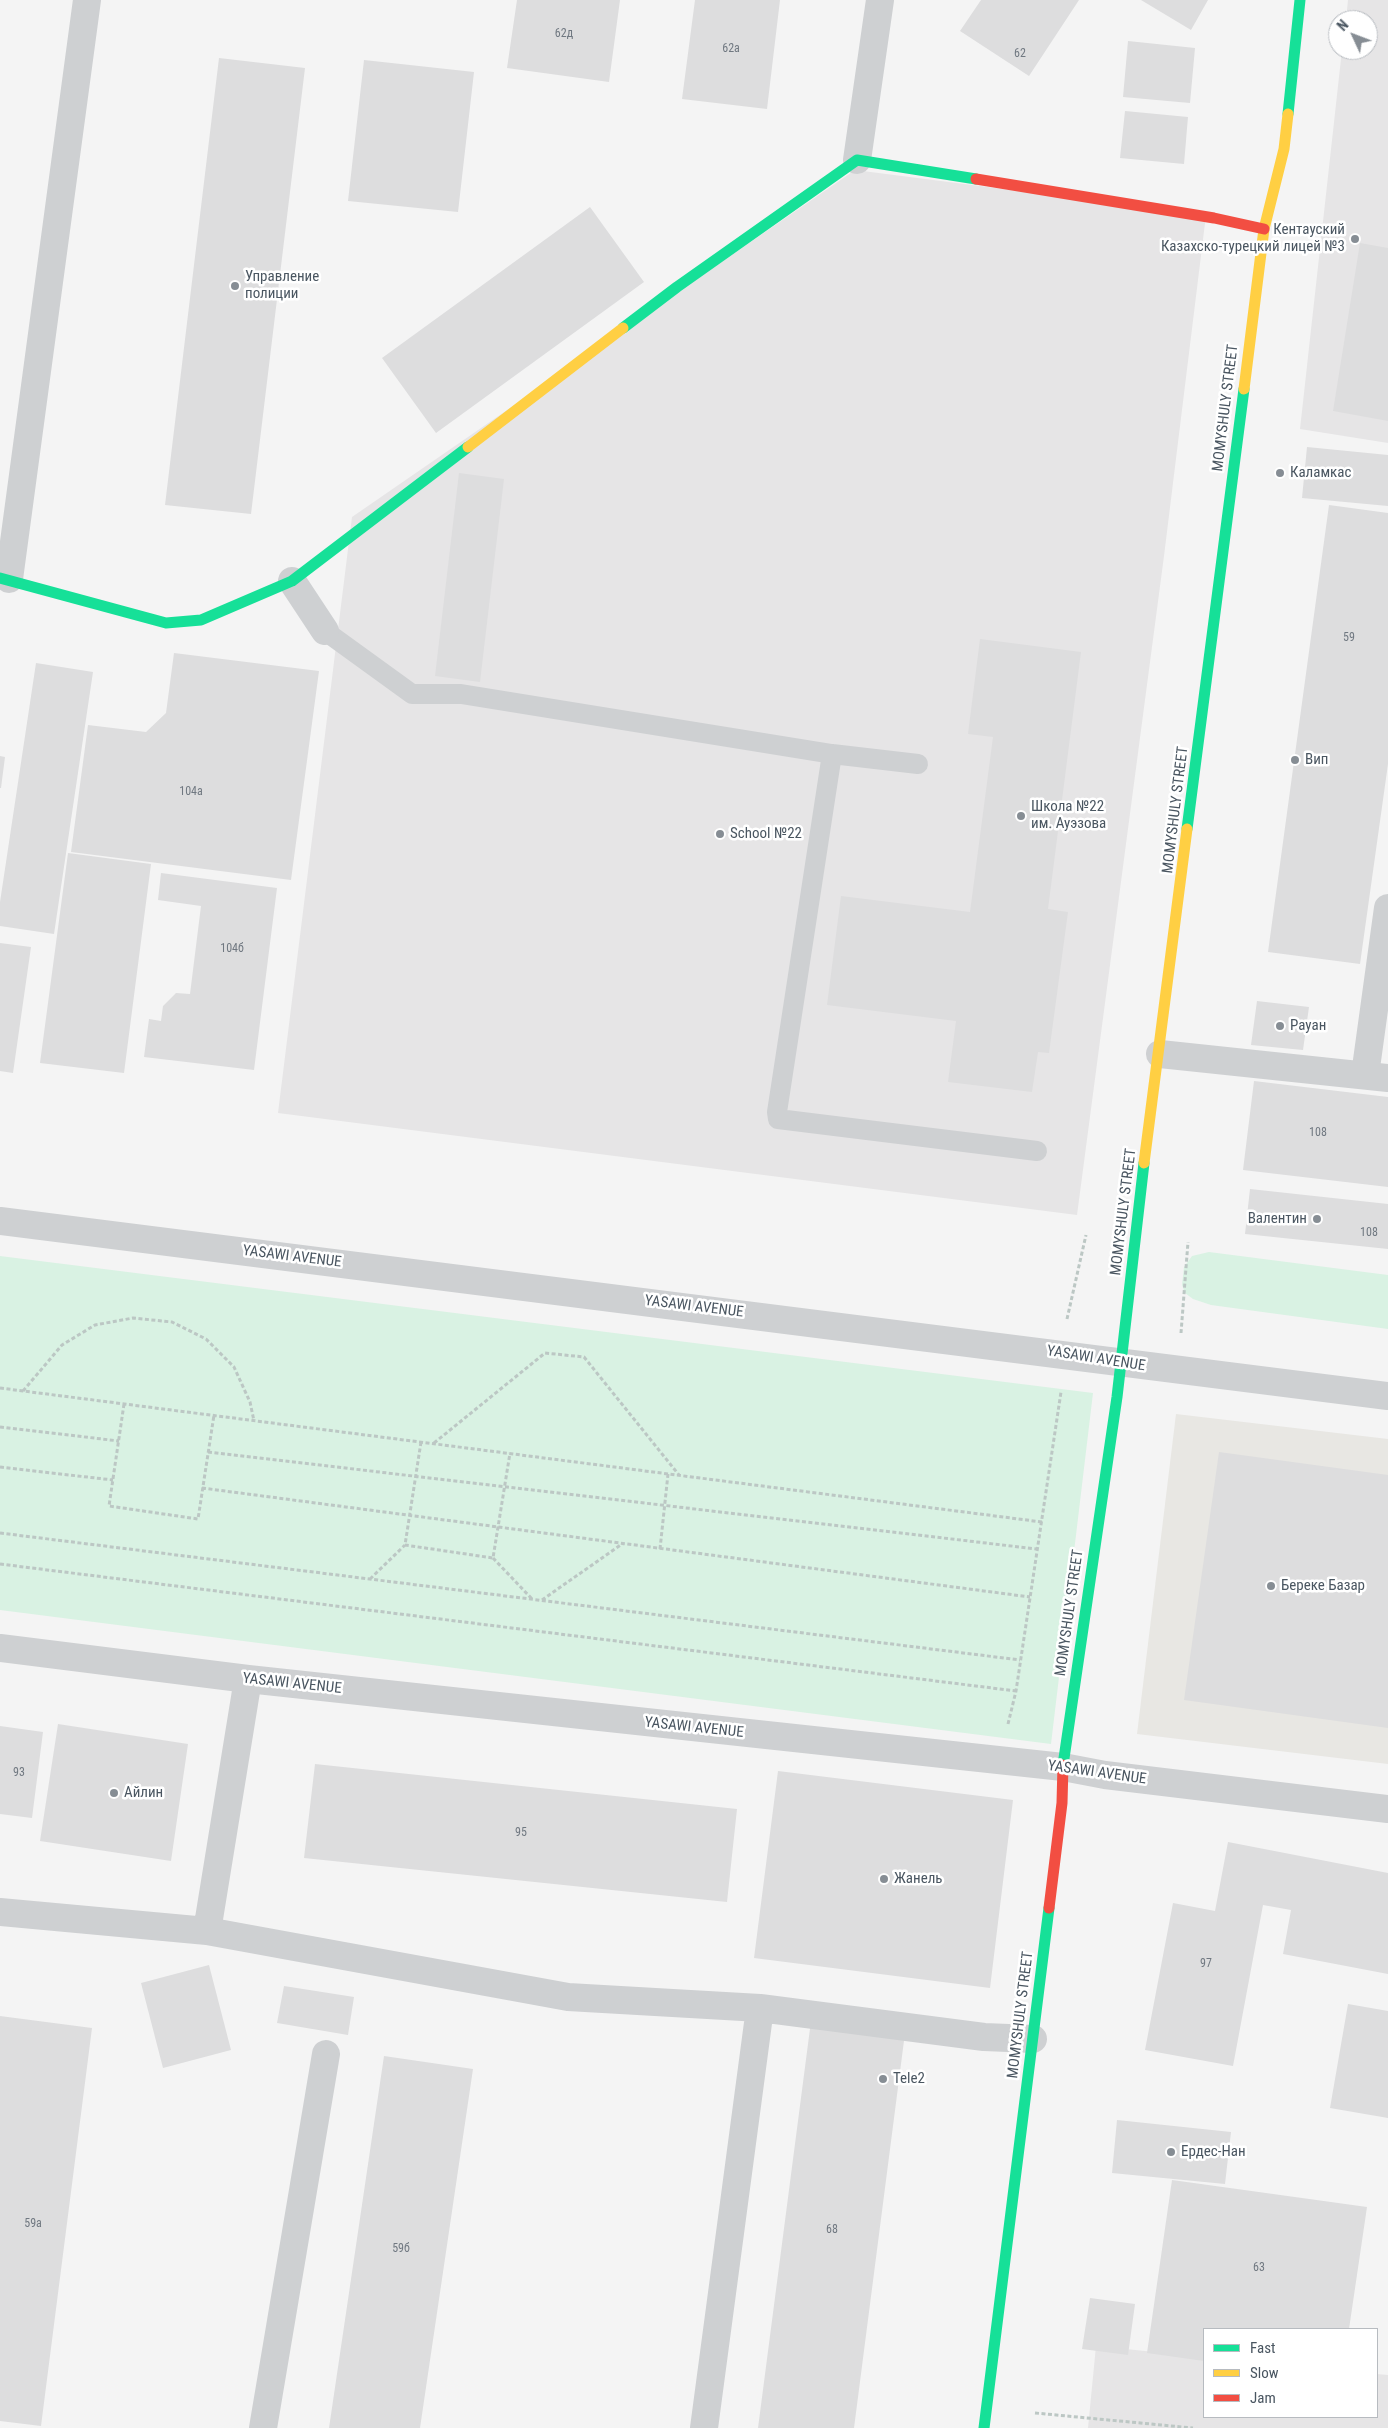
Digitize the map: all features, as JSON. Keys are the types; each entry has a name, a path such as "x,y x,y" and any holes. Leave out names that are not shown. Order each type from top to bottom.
{"street":[{"path":"87,0 4,578 166,623 201,620 292,581 677,287 856,160 1214,218 1264,229"},
{"path":"856,160 880,0"},
{"name":"MOMYSHULY STREET","path":"984,2428 1034,2039 1062,1803 1063,1767 1117,1397 1264,229 1284,149 1300,0"},
{"path":"292,581 325,631"},
{"path":"1160,1054 1377,1076 1388,908"},
{"name":"YASAWI AVENUE","path":"0,1221 1059,1352 1178,1371 1388,1396"},
{"name":"YASAWI AVENUE","path":"0,1648 248,1679 1063,1767 1105,1775 1388,1810"},
{"path":"208,1931 248,1679"},
{"path":"0,1912 208,1931 568,1997 760,2008 984,2037 1034,2039"},
{"path":"704,2428 760,2008"},
{"path":"263,2428 326,2054"}],"lane":[{"path":"325,631 412,694 461,694 832,754 918,764"},
{"path":"832,754 776,1112 778,1119 1037,1151"}],"path":[{"path":"1000,1761 1016,1691 1061,1393 1059,1352 1086,1235"},
{"path":"1178,1371 1188,1242"},
{"path":"23,1391 62,1345 95,1325 133,1318 172,1322 206,1339 234,1367 250,1402 254,1421"},
{"path":"433,1443 545,1353 584,1357 679,1475"},
{"path":"0,1388 1042,1522"},
{"path":"124,1404 109,1506 198,1518 214,1415"},
{"path":"0,1427 119,1440"},
{"path":"370,1579 405,1545 421,1442"},
{"path":"208,1452 1037,1549"},
{"path":"493,1558 510,1453"},
{"path":"0,1467 113,1480"},
{"path":"660,1549 668,1474"},
{"path":"202,1488 1030,1597"},
{"path":"0,1533 1020,1660"},
{"path":"542,1601 622,1544"},
{"path":"405,1545 493,1558 533,1600"},
{"path":"0,1564 1016,1691"},
{"path":"1035,2413 1193,2428"}],"shaded area":[{"name":"Кентауский Казахско-турецкий лицей №3","path":"1348,0 1388,0 1388,443 1300,429 1341,60 1378,60 1378,10 1347,10"},
{"name":"School №22","path":"855,170 1206,215 1164,556 1077,1215 278,1113 352,517"},
{"name":"Береке Базар","path":"1176,1414 1388,1439 1388,1764 1137,1734"},
{"path":"1096,2346 1203,2357 1203,2418 1378,2418 1378,2374 1388,2375 1388,2428 1088,2428"}],"green space":[{"path":"1209,1252 1388,1275 1388,1329 1211,1305 1193,1299 1185,1293 1182,1285 1184,1267 1192,1256"},
{"path":"0,1256 1093,1393 1051,1744 0,1610"}],"building":[{"path":"517,0 620,0 609,82 507,68"},
{"path":"695,0 780,0 767,109 682,99"},
{"path":"981,0 1079,0 1029,76 960,31"},
{"path":"1141,0 1208,0 1191,30"},
{"path":"1128,41 1195,48 1190,103 1123,97"},
{"name":"Управление полиции","path":"219,58 305,68 251,514 165,505"},
{"path":"364,60 474,72 458,212 348,201"},
{"path":"1125,111 1188,117 1184,164 1120,158"},
{"path":"590,207 644,282 436,433 382,358"},
{"path":"1360,243 1388,248 1388,421 1333,411"},
{"path":"1307,447 1388,455 1388,506 1302,498"},
{"path":"459,473 504,479 480,682 435,676"},
{"path":"1329,505 1388,513 1388,764 1360,964 1268,952"},
{"name":"Школа №22 им. Ауэзова","path":"980,639 1081,652 1048,909 1068,912 1049,1053 1038,1052 1032,1092 948,1082 956,1021 827,1005 841,896 970,912 993,737 968,734"},
{"path":"174,653 319,671 291,880 71,852 88,725 146,732 166,713"},
{"path":"36,663 93,672 54,934 0,926 0,902"},
{"path":"0,756 5,757 1,788 0,788"},
{"path":"68,853 151,864 124,1073 40,1063"},
{"path":"161,873 277,888 254,1070 144,1057 149,1019 161,1021 163,1006 176,993 190,994 201,906 158,900"},
{"path":"0,943 31,947 13,1073 0,1071"},
{"name":"Рауан","path":"1257,1001 1309,1007 1303,1050 1251,1045"},
{"path":"1254,1081 1388,1097 1388,1187 1243,1170"},
{"name":"Валентин","path":"1250,1189 1388,1204 1388,1249 1245,1234"},
{"name":"Береке Базар","path":"1219,1452 1388,1475 1388,1728 1184,1700"},
{"name":"Айлин","path":"58,1724 188,1744 171,1861 40,1841"},
{"path":"0,1726 43,1732 32,1818 0,1814"},
{"path":"315,1764 737,1809 727,1902 304,1858"},
{"name":"Жанель","path":"778,1771 1013,1800 990,1988 754,1958"},
{"path":"1228,1842 1388,1873 1388,1974 1283,1954 1291,1910 1263,1905 1233,2066 1145,2050 1173,1903 1215,1911"},
{"path":"209,1965 231,2050 163,2068 141,1983"},
{"path":"284,1986 354,1997 348,2035 277,2023"},
{"path":"1348,2004 1388,2011 1388,2118 1330,2108"},
{"path":"0,2016 92,2028 41,2426 0,2421"},
{"path":"811,2021 905,2033 854,2428 758,2428"},
{"path":"384,2056 473,2069 420,2428 329,2428"},
{"name":"Ердес-Нан","path":"1117,2120 1231,2132 1225,2184 1112,2173"},
{"path":"1172,2180 1367,2207 1349,2328 1203,2328 1203,2361 1147,2353"},
{"path":"1090,2298 1135,2304 1128,2355 1082,2349"}],"traffic: fast":[{"path":"1288,114 1300,0"},
{"path":"623,328 677,287 857,160 976,179"},
{"path":"1187,829 1244,389"},
{"path":"0,578 166,623 201,620 292,581 468,447"},
{"path":"1063,1765 1117,1397 1144,1163"},
{"path":"984,2428 1049,1908"}],"traffic: slow":[{"path":"1244,389 1264,229 1284,149 1288,114"},
{"path":"468,447 623,328"},
{"path":"1144,1163 1187,829"}],"traffic: jam":[{"path":"976,179 1214,218 1264,229"},
{"path":"1049,1908 1062,1803 1063,1765"}],"place":[{"name":"Кентауский Казахско-турецкий лицей №3","path":"1355,239"},
{"name":"Управление полиции","path":"235,286"},
{"name":"Каламкас","path":"1280,473"},
{"name":"Вип","path":"1295,760"},
{"name":"Школа №22 им. Ауэзова","path":"1021,816"},
{"name":"School №22","path":"720,834"},
{"name":"Рауан","path":"1280,1026"},
{"name":"Валентин","path":"1317,1219"},
{"name":"Береке Базар","path":"1271,1586"},
{"name":"Айлин","path":"114,1793"},
{"name":"Жанель","path":"884,1879"},
{"name":"Tele2","path":"883,2079"},
{"name":"Ердес-Нан","path":"1171,2152"}]}
